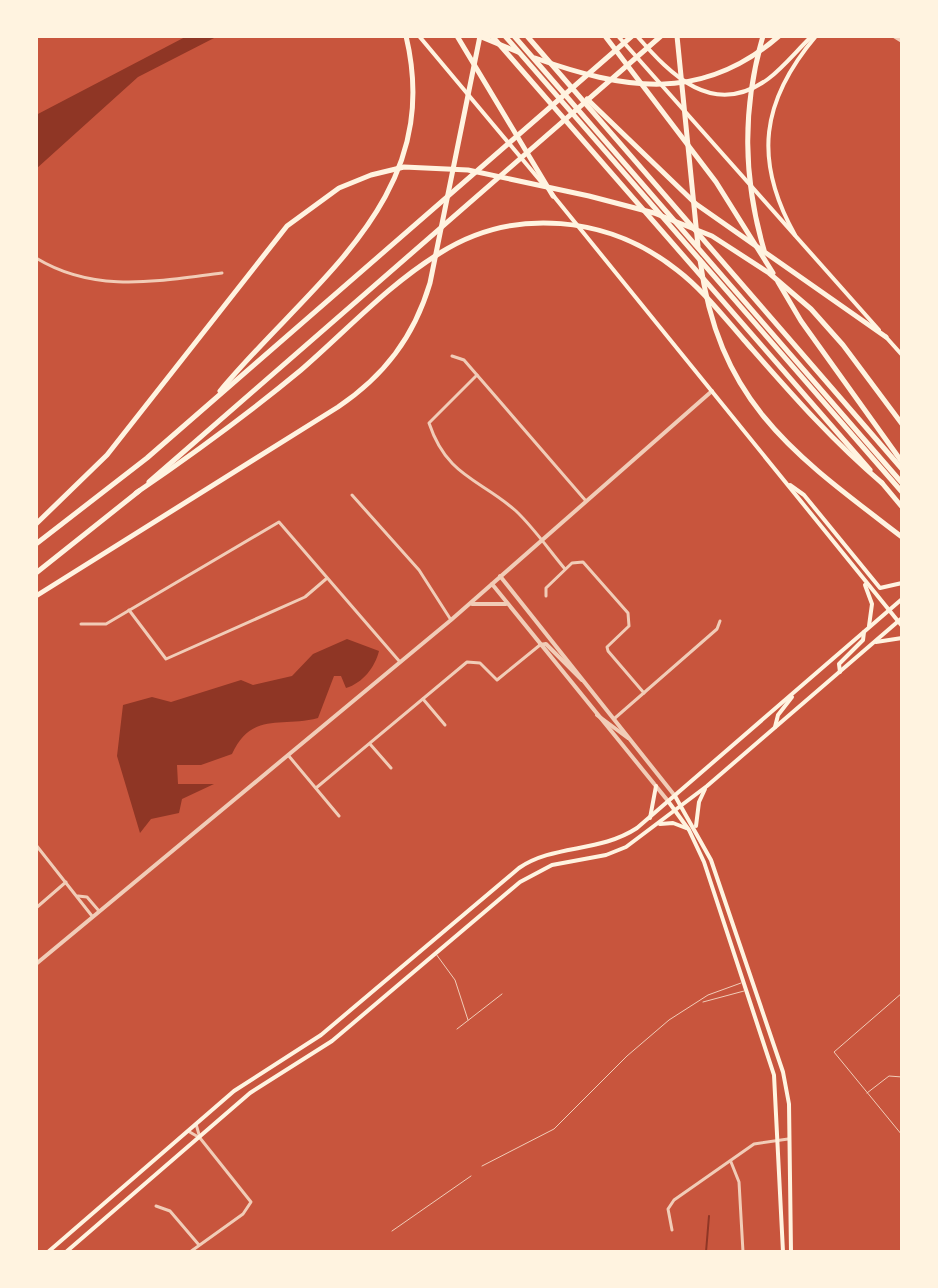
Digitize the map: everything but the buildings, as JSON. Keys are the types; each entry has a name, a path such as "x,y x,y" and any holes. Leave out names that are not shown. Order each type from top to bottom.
{"highway":[{"path":"208,404 366,230 393,187 409,142 413,115 413,68 406,36"},
{"path":"457,36 553,196"},
{"path":"36,596 354,396 379,375 398,353 418,317 435,260 479,36 596,79 652,86 717,73 748,58 779,36"},
{"path":"492,36 902,507"},
{"path":"505,36 902,492"},
{"path":"514,36 902,483"},
{"path":"527,36 902,469"},
{"path":"605,36 716,182 801,321 902,462"},
{"path":"36,544 121,480 634,36"},
{"path":"36,573 136,493 661,36"},
{"path":"677,36 706,299 731,367 763,418 795,453 902,537"},
{"path":"763,36 754,67 746,132 755,219 768,263"},
{"path":"565,80 681,191 886,337"},
{"path":"36,524 93,471 278,234 299,214 354,181 387,170 420,166 468,170 589,196 692,228 731,247 769,273 811,309 843,345 902,424"},
{"path":"136,493 184,462 317,355 420,266 463,240 501,227 558,223 597,229 646,248 679,271 844,451 882,483"}],"main road":[{"path":"66,1252 250,1093 332,1041 507,892 552,865 606,855 626,847 707,786 900,622 419,36"},
{"path":"618,36 902,355"},
{"path":"634,36 686,85 714,94 761,84 814,36"},
{"path":"801,245 778,205 770,175 768,138 780,87 791,66 814,36"},
{"path":"784,482 804,495 880,588 902,583"},
{"path":"840,672 839,664 863,640 866,630 872,604 862,579"},
{"path":"48,1252 247,1082 321,1035 529,861 612,842 650,818 902,599"},
{"path":"874,643 902,638"},
{"path":"830,661 840,672"},
{"path":"775,727 778,715 795,692"},
{"path":"766,717 775,727"},
{"path":"650,818 656,786"},
{"path":"696,829 699,802 707,786"},
{"path":"675,796 711,860 783,1072 789,1104 791,1252"},
{"path":"668,801 689,830 745,981 774,1075 783,1252"},
{"path":"658,824 673,823 689,830"},
{"path":"500,885 507,892"},
{"path":"428,945 435,953"}],"street":[{"path":"894,36 902,41"},
{"path":"36,258 80,277 110,284 222,273"},
{"path":"452,356 464,360 586,501"},
{"path":"477,375 429,423 435,439 456,468 475,485 515,511 565,569"},
{"path":"36,964 451,620 712,391"},
{"path":"352,495 419,570 451,620"},
{"path":"81,624 106,624 279,522 400,662"},
{"path":"546,596 546,588 565,569 574,561 583,562 628,613 629,626 611,642 608,651 644,693"},
{"path":"500,576 675,796"},
{"path":"129,610 166,659 305,597 327,579"},
{"path":"492,584 668,801"},
{"path":"469,604 507,604"},
{"path":"614,720 717,629 720,621"},
{"path":"316,788 467,662 480,663 497,680 540,645 546,644 575,676 584,681"},
{"path":"423,699 445,725"},
{"path":"597,715 630,739"},
{"path":"370,744 391,768"},
{"path":"288,755 339,816"},
{"path":"36,845 92,916"},
{"path":"36,908 66,882"},
{"path":"78,896 87,897 99,911"},
{"path":"196,1124 200,1138"},
{"path":"188,1131 200,1138 251,1202 243,1214 190,1252"},
{"path":"672,1230 668,1209 674,1200 758,1142 788,1139"},
{"path":"731,1162 739,1182 743,1252"},
{"path":"156,1206 170,1211 199,1245"}],"lane":[{"path":"435,953 455,980 468,1020"},
{"path":"482,1166 554,1129 627,1056 669,1020 708,995 745,981 755,983"},
{"path":"701,1002 711,1002 747,990 755,983"},
{"path":"902,993 834,1052 902,1135"},
{"path":"457,1029 502,994"},
{"path":"866,1094 889,1076 902,1077"},
{"path":"392,1231 471,1176"}],"shaded area":[{"path":"187,36 218,36 138,77 36,169 36,115"},
{"path":"347,639 379,651 375,663 363,678 346,688 341,676 334,676 318,718 258,726 240,741 232,754 201,765 177,765 178,784 214,784 182,799 179,813 151,819 140,833 117,756 123,705 152,697 171,702 241,680 253,685 292,676 313,654"}],"waterway":[{"path":"706,1252 709,1216"}]}
